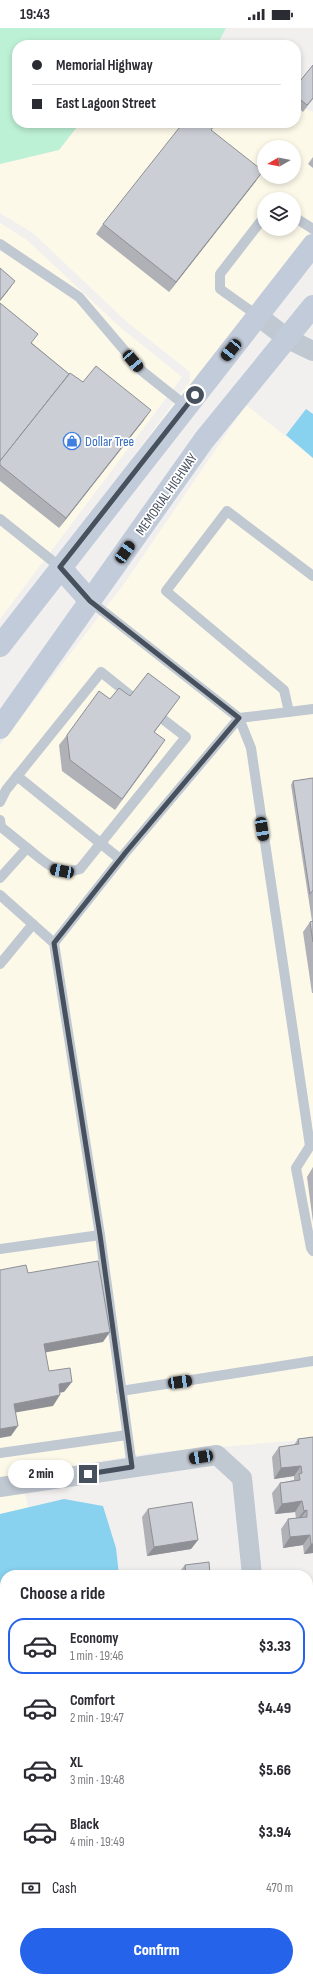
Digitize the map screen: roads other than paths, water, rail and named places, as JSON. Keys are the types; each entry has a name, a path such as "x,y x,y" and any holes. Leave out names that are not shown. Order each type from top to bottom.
{"main road":[{"path":"0,646 60,567 313,245"},
{"name":"MEMORIAL HIGHWAY","path":"0,728 204,440 288,339 313,306"},
{"path":"60,567 90,601"}],"street":[{"path":"258,316 288,339 313,351"},
{"path":"0,1487 217,1455 242,1478 251,1570"}],"lane":[{"path":"301,221 313,229"},
{"path":"257,226 220,274 220,289 258,316"},
{"path":"0,244 79,297 142,371 186,406"},
{"path":"289,712 284,690 166,591 227,511 313,576"},
{"path":"0,519 60,567"},
{"path":"90,601 239,718 251,748 310,1146 296,1168 311,1248 313,1251"},
{"path":"0,802 6,790 101,672 131,696"},
{"path":"54,943 120,859 239,718 313,708"},
{"path":"0,820 1,827 54,869 70,872 80,869 100,842 186,737 164,720"},
{"path":"17,776 120,859"},
{"path":"0,878 27,848"},
{"path":"0,895 54,943 100,1235 132,1467"},
{"path":"0,964 33,924"},
{"path":"0,1249 100,1235"},
{"path":"121,1391 313,1361"},
{"path":"0,1453 127,1435"}],"water":[{"path":"306,409 313,414 313,458 286,435"},
{"path":"64,1499 103,1506 116,1548 118,1570 0,1570 0,1514"}],"place":[{"name":"Dollar Tree","path":"72,441"}]}
